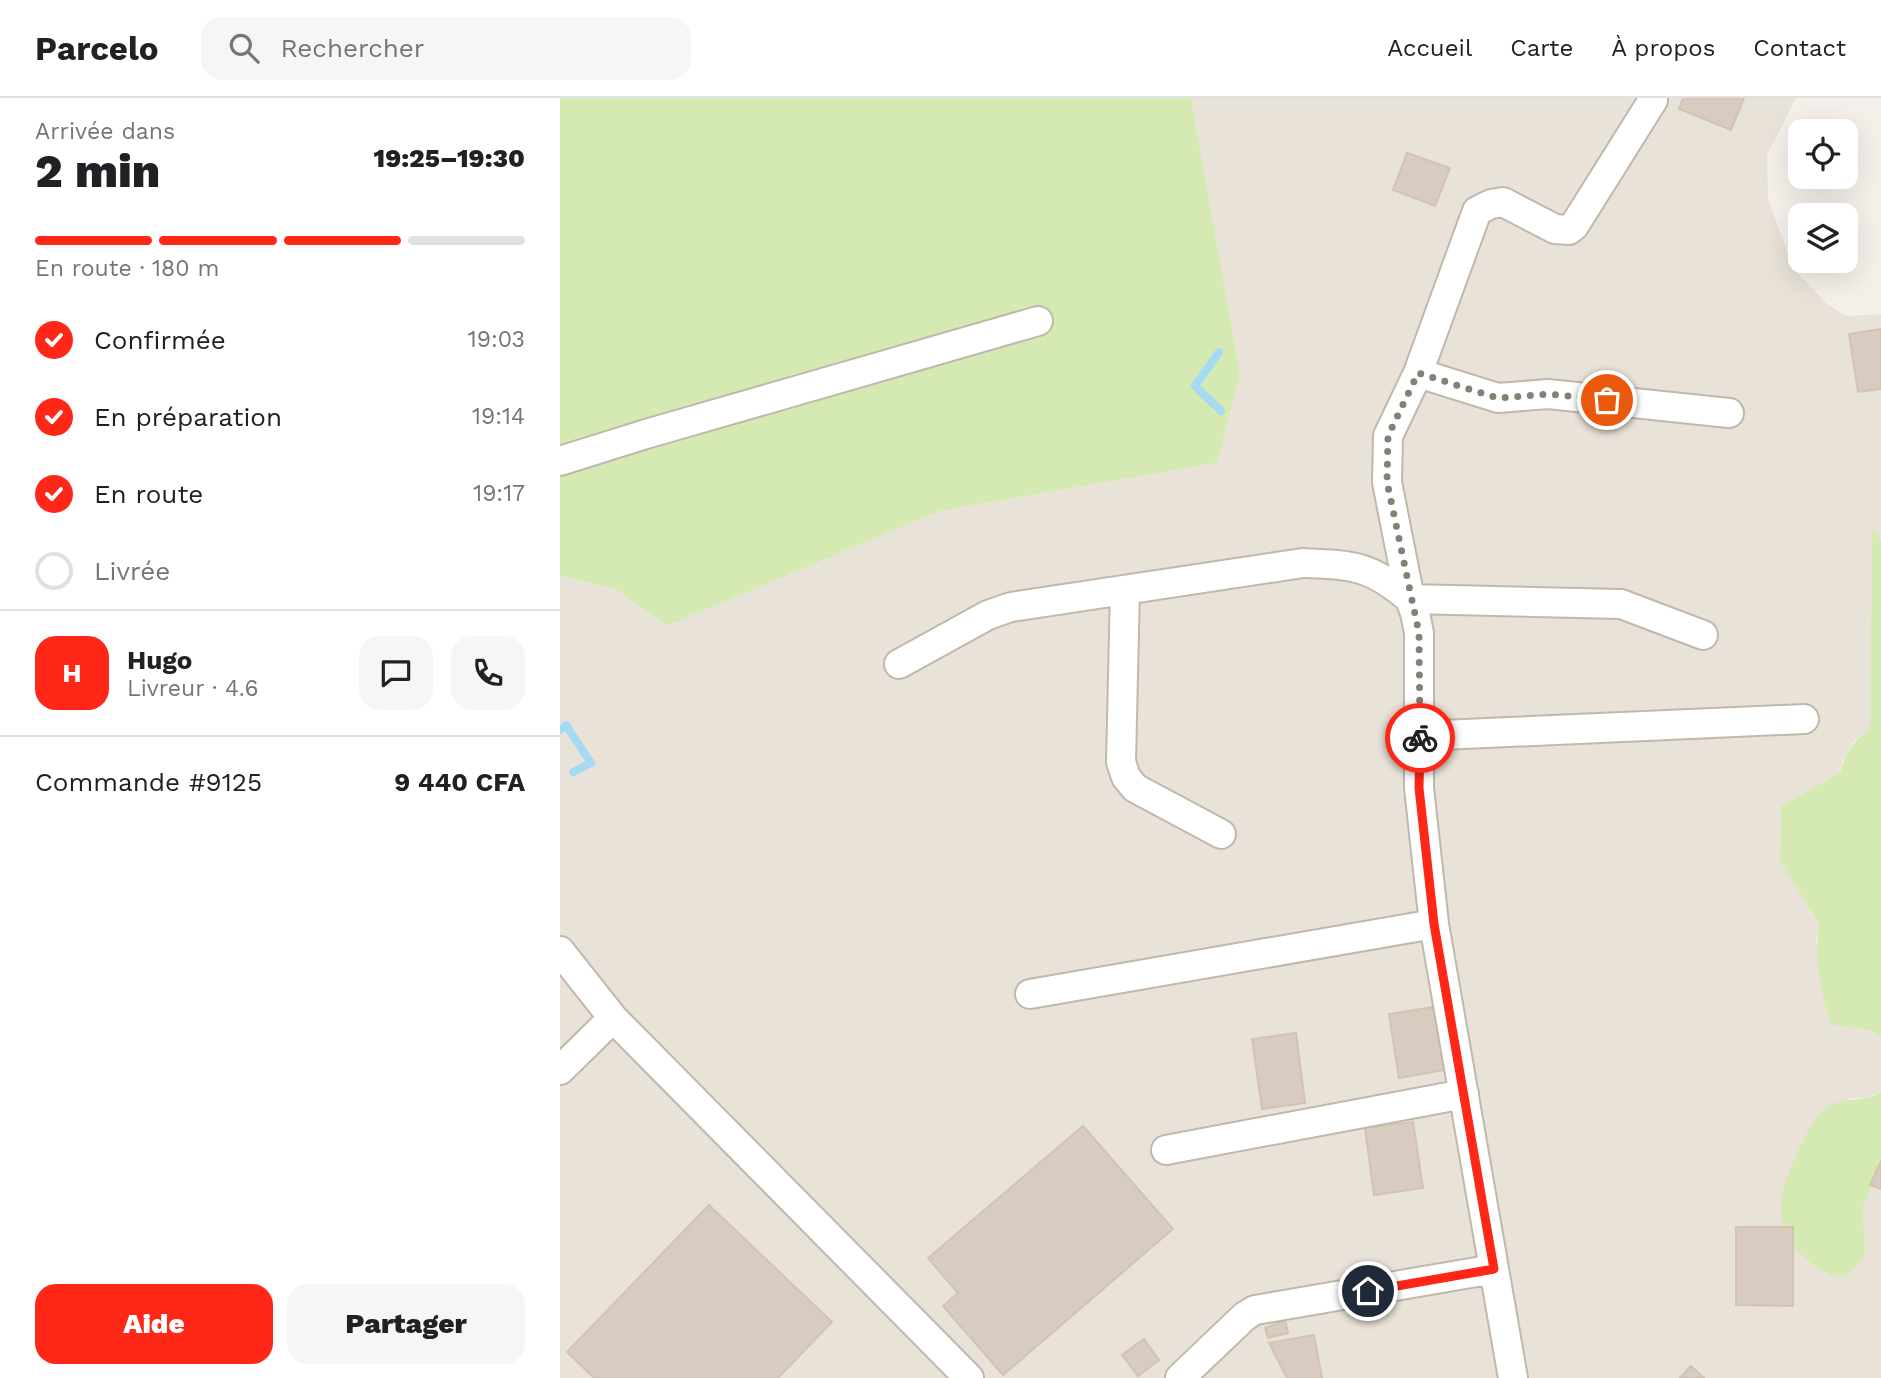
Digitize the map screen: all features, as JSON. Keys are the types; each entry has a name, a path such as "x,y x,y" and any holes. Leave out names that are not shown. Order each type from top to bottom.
{"street":[{"path":"1513,1378 1434,924 1419,788 1419,633 1387,482 1388,436 1418,373 1476,211 1503,202 1555,229 1569,230 1653,100"},
{"path":"560,461 1038,321"},
{"path":"1418,373 1498,398 1548,394 1729,413"},
{"path":"899,664 988,615 1011,607 1303,563 1342,565 1367,570 1388,581 1410,599 1621,604 1703,635"},
{"path":"1125,590 1121,762 1126,777 1135,788 1221,834"},
{"path":"1419,736 1804,719"},
{"path":"1030,994 1434,924"},
{"path":"560,951 613,1018 969,1378"},
{"path":"560,1070 613,1018"},
{"path":"1166,1150 1464,1094"},
{"path":"1180,1378 1245,1316 1255,1310 1494,1269"}],"shaded area":[{"path":"1191,98 1796,98 1767,155 1768,199 1788,254 1788,273 1798,273 1826,303 1846,316 1881,314 1881,540 1872,528 1870,729 1853,742 1842,762 1841,772 1781,806 1780,862 1819,923 1816,939 1827,1013 1832,1024 1866,1029 1881,1036 1881,1091 1866,1098 1848,1098 1865,1255 1863,1208 1881,1161 1881,1378 560,1378 560,576 615,589 667,626 940,511 1217,463 1240,374"}],"green space":[{"path":"560,98 1191,98 1240,374 1217,463 940,511 667,626 615,589 560,576"},
{"path":"1872,527 1881,540 1881,1036 1866,1029 1832,1025 1820,975 1817,946 1819,923 1780,862 1781,806 1841,772 1851,748 1870,729"},
{"path":"1881,1091 1881,1161 1863,1208 1865,1255 1849,1274 1836,1276 1808,1261 1786,1237 1782,1219 1783,1192 1799,1150 1818,1115 1834,1104 1866,1098"}],"building":[{"path":"1683,98 1744,98 1731,130 1679,109"},
{"path":"1407,153 1450,168 1435,206 1393,190"},
{"path":"1881,329 1881,389 1858,392 1849,334"},
{"path":"1434,1007 1444,1070 1399,1078 1389,1014"},
{"path":"1296,1033 1305,1103 1262,1109 1252,1039"},
{"path":"1413,1122 1423,1188 1374,1195 1365,1128"},
{"path":"1083,1126 1173,1229 1003,1375 943,1306 958,1293 928,1258"},
{"path":"1881,1161 1881,1189 1870,1185"},
{"path":"709,1205 832,1322 778,1378 594,1378 567,1352"},
{"path":"1736,1227 1793,1227 1793,1306 1736,1305"},
{"path":"1285,1320 1288,1333 1268,1338 1265,1328"},
{"path":"1314,1335 1322,1378 1287,1378 1269,1343"},
{"path":"1144,1339 1159,1360 1138,1376 1122,1355"},
{"path":"1691,1366 1704,1378 1680,1378"}],"waterway":[{"path":"1219,352 1195,386 1221,411"},
{"path":"560,730 566,725 591,763 573,772"}],"way so far":[{"path":"1420,738 1419,633 1387,482 1386,459 1388,436 1418,373 1498,398 1548,394 1607,400"}],"route":[{"path":"1368,1291 1494,1269 1434,924 1419,788 1420,738"}]}
